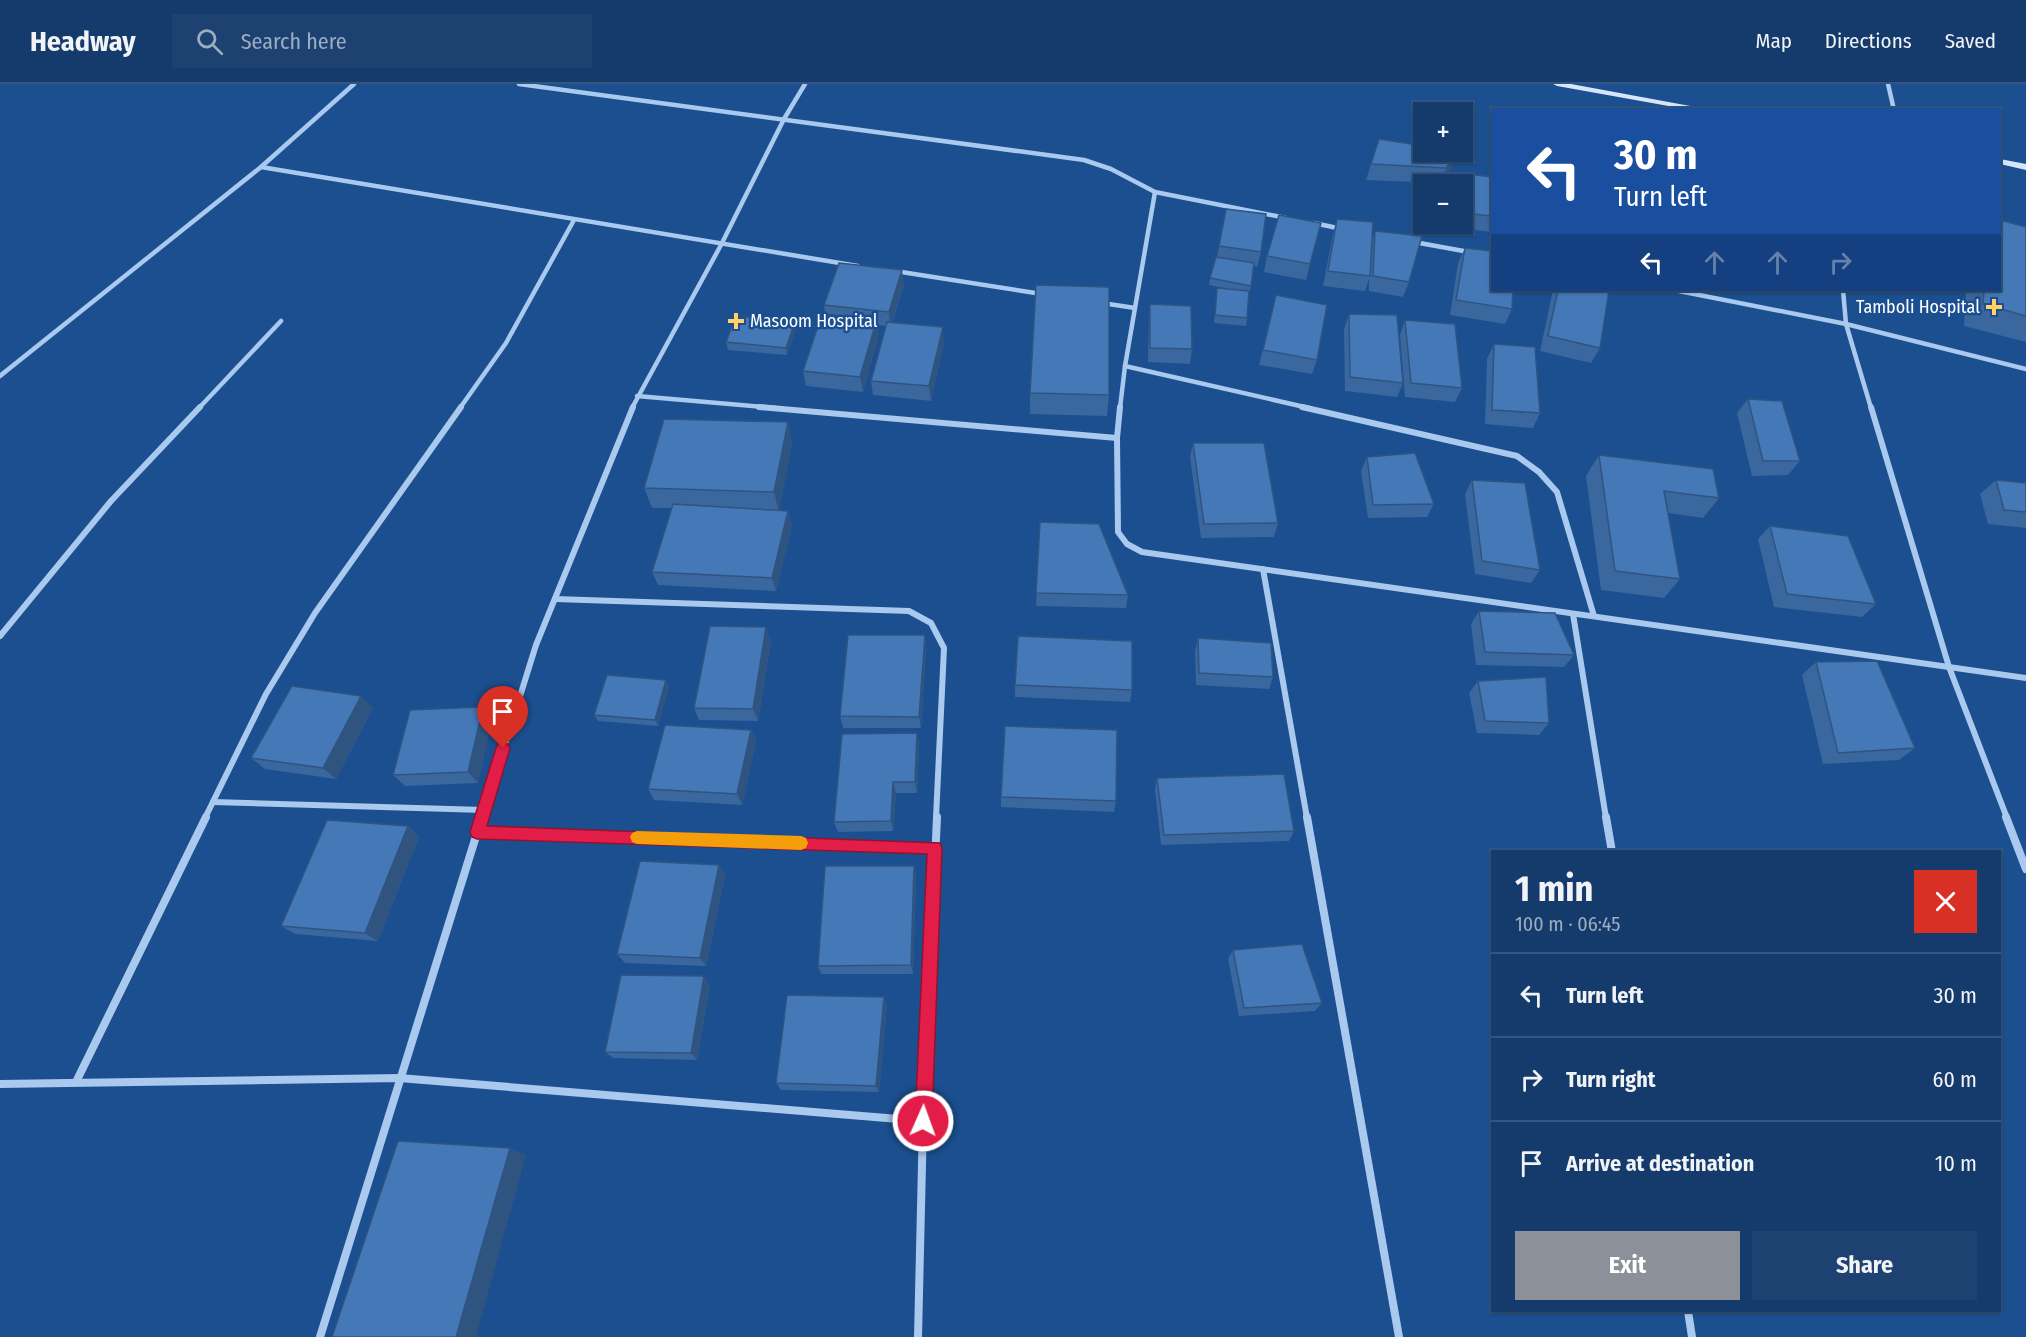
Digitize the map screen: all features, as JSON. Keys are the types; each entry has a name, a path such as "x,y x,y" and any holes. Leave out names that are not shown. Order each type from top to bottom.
{"street":[{"path":"0,376 261,167 354,84"},
{"path":"519,84 1084,160 1111,169 1155,192 1297,220"},
{"path":"320,1337 536,645 637,396 720,244 784,119 805,84"},
{"path":"1557,84 1696,108"},
{"path":"1888,84 1894,108"},
{"path":"2001,162 2026,167"},
{"path":"261,167 863,266"},
{"path":"1155,192 1125,366 1117,438 1118,532 1127,544 1142,552 2026,678"},
{"path":"76,1083 266,694 315,613 506,344 574,220"},
{"path":"1309,222 1343,229"},
{"path":"1412,241 1481,254"},
{"path":"886,270 1052,296"},
{"path":"1679,291 1846,324 2026,369"},
{"path":"1843,291 1846,324 1949,667 2026,869"},
{"path":"1100,303 1135,308"},
{"path":"0,636 111,501 281,321"},
{"path":"1125,366 1517,456 1533,465 1557,492 1593,616"},
{"path":"637,396 1117,438"},
{"path":"1263,569 1399,1337"},
{"path":"555,599 909,611 931,623 944,648 923,1121 918,1337"},
{"path":"1573,614 1612,850"},
{"path":"213,802 484,810"},
{"path":"477,832 935,848"},
{"path":"0,1084 399,1078 923,1121"},
{"path":"1688,1312 1692,1337"}],"building":[{"path":"1379,139 1413,144 1413,162 1450,162 1446,168 1371,164"},
{"path":"1473,175 1491,177 1491,216 1473,214"},
{"path":"1226,209 1266,214 1261,252 1219,246"},
{"path":"1279,215 1321,223 1310,264 1267,256"},
{"path":"1337,219 1373,222 1370,276 1328,271"},
{"path":"2001,220 2026,227 2026,316 1983,304 1984,291 2001,291"},
{"path":"1375,231 1422,236 1409,282 1373,276"},
{"path":"1465,248 1491,251 1491,291 1513,291 1512,309 1456,300"},
{"path":"1216,257 1254,263 1251,286 1210,278"},
{"path":"839,263 902,270 889,312 824,305"},
{"path":"1036,285 1109,287 1109,395 1030,393"},
{"path":"1217,288 1249,291 1247,318 1215,315"},
{"path":"1558,291 1609,291 1600,348 1548,336"},
{"path":"1276,295 1327,305 1317,360 1263,350"},
{"path":"1150,304 1191,306 1192,349 1150,348"},
{"path":"822,314 877,319 860,377 803,371"},
{"path":"1349,314 1397,315 1403,383 1350,377"},
{"path":"736,316 795,322 786,348 726,342"},
{"path":"1405,320 1455,324 1462,388 1411,383"},
{"path":"887,322 943,327 929,386 871,381"},
{"path":"1494,344 1535,347 1540,413 1492,410"},
{"path":"1748,399 1782,401 1800,461 1763,461"},
{"path":"664,419 788,422 774,492 644,488"},
{"path":"1193,443 1264,443 1278,523 1204,524"},
{"path":"1415,453 1434,504 1373,505 1367,457"},
{"path":"1599,455 1713,469 1719,498 1664,491 1680,579 1615,571"},
{"path":"1472,480 1525,483 1540,570 1482,561"},
{"path":"1996,480 2026,483 2026,512 2004,510"},
{"path":"673,504 788,511 772,578 652,572"},
{"path":"1040,522 1099,524 1128,595 1036,593"},
{"path":"1770,526 1848,536 1876,604 1787,594"},
{"path":"1479,611 1555,613 1574,655 1485,652"},
{"path":"710,626 766,627 753,709 694,708"},
{"path":"848,635 925,635 919,717 840,716"},
{"path":"1018,636 1132,641 1132,690 1015,685"},
{"path":"1198,638 1271,643 1273,677 1199,673"},
{"path":"1877,661 1915,748 1838,753 1816,662"},
{"path":"607,675 666,680 655,720 594,715"},
{"path":"1546,677 1549,723 1485,721 1478,681"},
{"path":"292,686 361,696 323,768 251,758"},
{"path":"483,707 468,772 393,775 410,710"},
{"path":"665,725 751,730 737,794 648,789"},
{"path":"1005,726 1117,730 1116,801 1001,797"},
{"path":"917,733 915,782 893,782 891,821 834,822 842,734"},
{"path":"1284,774 1294,831 1164,835 1157,778"},
{"path":"327,820 408,826 365,933 281,926"},
{"path":"640,861 719,865 700,958 617,954"},
{"path":"825,866 914,866 911,965 818,966"},
{"path":"1302,944 1322,1003 1244,1008 1233,950"},
{"path":"621,975 704,976 691,1053 605,1052"},
{"path":"787,995 884,997 876,1086 776,1083"},
{"path":"398,1141 510,1148 456,1337 332,1337"}],"slow traffic":[{"path":"637,837 801,843"}],"place":[{"name":"Tamboli Hospital","path":"1994,307"},
{"name":"Masoom Hospital","path":"736,321"}],"route":[{"path":"503,748 477,832 935,848 923,1121"}]}
